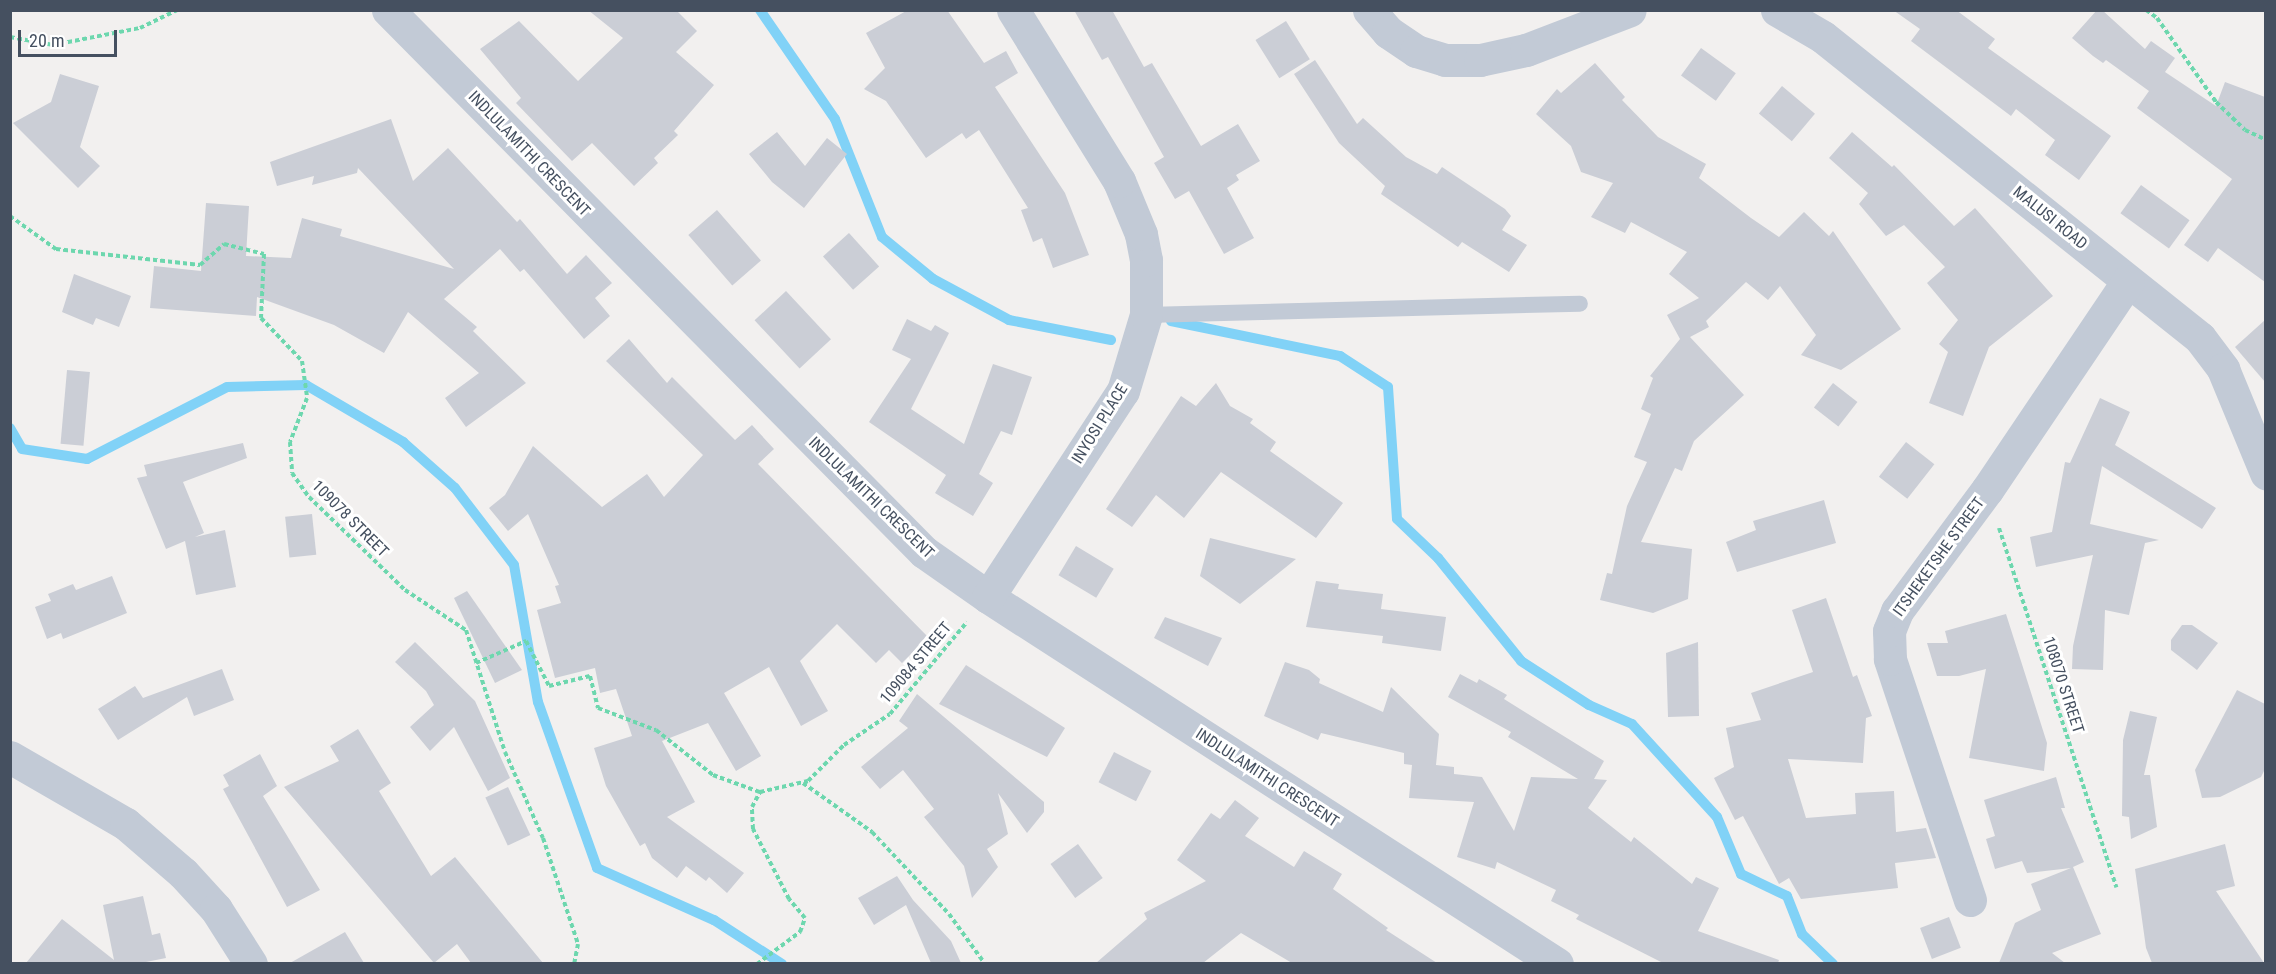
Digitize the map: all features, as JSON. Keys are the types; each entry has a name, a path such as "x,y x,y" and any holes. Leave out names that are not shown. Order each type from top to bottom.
{"street":[{"name":"INDLULAMITHI CRESCENT","path":"388,10 830,461 924,552 988,597 1557,963"},
{"name":"INYOSI PLACE","path":"988,597 1123,391 1146,315 1143,243 1119,182 1013,10"},
{"path":"1369,10 1388,32 1416,51 1445,60 1480,60 1526,50 1630,10"},
{"name":"MALUSI ROAD","path":"1777,10 1823,38 2200,338 2223,369 2265,473"},
{"name":"ITSHEKETSHE STREET","path":"1970,900 1887,641 1897,611 1987,490 2128,280"},
{"path":"10,757 134,831 183,873 216,909 251,963"}],"lane":[{"path":"1146,315 1580,304"}],"path":[{"path":"10,37 53,45 140,28 177,10"},
{"path":"2146,10 2157,18 2216,102 2245,130 2265,140"},
{"name":"109078 STREET","path":"10,216 56,249 200,265 224,244 264,254 261,318 302,361 306,392 290,442 292,474 309,496 405,590 466,630 505,752 543,838 578,944 574,963"},
{"name":"108070 STREET","path":"1987,490 2115,886"},
{"name":"109084 STREET","path":"802,783 844,745 890,714 988,597"},
{"path":"476,663 526,641 549,686 590,676 598,708 656,730 713,775 760,792 802,783 872,832 949,914 985,963"},
{"path":"757,963 800,932 805,918 789,899 753,829 752,807 760,792"}],"building":[{"path":"588,10 676,10 697,31 676,52 714,85 674,131 678,135 654,158 658,163 634,186 592,143 572,161 516,103 521,98 480,49 519,21 578,81 623,38"},
{"path":"908,10 947,10 984,63 1006,51 1018,73 995,87 1065,193 1089,255 1053,268 1042,238 1033,242 1021,210 1028,208 979,130 966,139 962,133 926,158 886,101 864,89 885,68 866,33"},
{"path":"1074,10 1112,10 1144,67 1152,63 1201,146 1238,124 1260,161 1236,175 1239,180 1227,188 1254,238 1224,254 1189,191 1175,199 1154,163 1164,157 1108,57 1102,60"},
{"path":"1893,10 1956,10 1995,39 1988,48 2111,136 2079,180 2045,155 2055,140 2016,109 2011,116 1911,41 1920,29"},
{"path":"2097,10 2102,10 2145,49 2151,41 2175,58 2165,72 2216,106 2225,82 2265,97 2265,282 2218,248 2208,262 2184,245 2232,179 2137,108 2149,91 2106,60 2103,63 2072,38"},
{"path":"1286,21 1310,59 1279,78 1255,40"},
{"path":"1701,48 1736,73 1716,101 1681,76"},
{"path":"1315,60 1357,124 1363,118 1406,157 1437,174 1442,167 1505,209 1511,216 1502,230 1527,245 1509,272 1462,242 1458,247 1381,194 1385,186 1339,143 1294,74"},
{"path":"1595,63 1625,97 1622,100 1658,137 1706,164 1699,178 1751,218 1779,237 1804,212 1829,236 1833,231 1901,329 1841,370 1801,355 1816,335 1780,286 1768,300 1746,282 1706,321 1709,327 1690,337 1744,395 1694,441 1682,471 1675,468 1641,542 1692,549 1688,599 1653,613 1600,600 1607,573 1612,574 1627,506 1647,462 1634,457 1651,414 1641,409 1653,378 1650,376 1680,339 1667,315 1699,298 1669,274 1687,252 1631,222 1625,233 1591,217 1613,183 1581,172 1571,146 1536,114 1557,89 1561,93"},
{"path":"60,74 99,86 80,147 100,166 78,188 13,123 51,102"},
{"path":"1782,86 1815,114 1792,141 1759,114"},
{"path":"391,119 413,181 448,148 517,222 520,219 567,274 586,255 612,283 595,298 610,316 584,339 524,269 520,272 500,249 444,299 477,327 473,331 526,383 466,427 445,398 479,373 408,312 384,353 334,325 257,297 256,316 150,308 154,266 201,271 206,203 249,206 246,256 291,258 302,218 342,229 340,236 454,269 358,168 357,173 312,185 314,176 277,186 270,162"},
{"path":"777,132 805,166 827,138 847,154 804,208 772,182 749,154"},
{"path":"1852,132 1892,167 1894,165 1954,226 1975,208 2053,296 1989,347 1963,416 1929,403 1948,352 1939,344 1958,320 1927,283 1945,267 1904,225 1886,236 1859,204 1868,193 1829,158"},
{"path":"2141,185 2190,220 2169,249 2120,213"},
{"path":"717,210 761,261 732,285 688,235"},
{"path":"849,233 879,266 853,290 823,256"},
{"path":"74,274 131,296 119,327 96,318 93,325 62,312"},
{"path":"786,291 831,339 800,369 755,320"},
{"path":"907,319 931,331 935,325 949,333 911,409 964,444 993,364 1032,377 1012,435 1001,431 979,474 993,483 973,516 935,493 946,475 869,422 911,359 892,350"},
{"path":"2265,320 2265,382 2235,347"},
{"path":"629,339 667,383 672,377 735,440 752,425 774,449 758,464 928,637 902,663 889,650 876,663 837,624 800,661 828,711 801,726 769,667 724,693 761,756 736,771 708,723 662,741 695,802 667,817 744,873 727,893 709,877 706,881 686,866 677,878 652,858 645,843 640,846 606,786 594,748 632,736 616,689 600,693 595,668 555,678 537,610 561,603 555,586 559,585 528,514 508,531 489,508 505,495 533,446 602,507 647,474 664,497 703,455 606,361"},
{"path":"67,370 90,372 83,446 61,444"},
{"path":"1216,383 1230,406 1253,419 1250,423 1276,442 1270,451 1343,503 1316,538 1221,472 1184,518 1156,495 1132,527 1106,509 1181,396 1196,406"},
{"path":"1833,383 1857,402 1838,427 1814,407"},
{"path":"2100,398 2130,412 2115,445 2216,508 2202,529 2102,466 2090,524 2159,540 2145,543 2129,615 2105,610 2103,670 2072,669 2073,646 2093,555 2036,567 2030,537 2052,532 2065,462 2070,463"},
{"path":"1906,442 1934,464 1907,499 1879,477"},
{"path":"243,443 247,458 183,482 204,533 195,537 225,530 236,587 196,595 185,541 166,549 137,478 147,476 144,465"},
{"path":"1824,500 1836,543 1737,572 1726,542 1756,530 1753,521"},
{"path":"312,514 316,555 289,558 285,517"},
{"path":"1210,538 1296,559 1240,604 1200,576"},
{"path":"1076,546 1114,569 1096,598 1058,575"},
{"path":"112,576 127,613 63,639 61,633 47,639 35,607 51,601 48,594 73,584 76,590"},
{"path":"1316,581 1339,584 1338,589 1383,594 1381,609 1446,617 1441,651 1382,643 1383,636 1306,627"},
{"path":"467,591 522,670 495,683 454,598"},
{"path":"1826,598 1853,677 1857,675 1872,716 1866,718 1863,763 1788,759 1806,818 1856,814 1855,793 1894,791 1896,832 1926,828 1936,858 1895,863 1898,888 1801,899 1789,878 1779,884 1743,816 1735,820 1714,778 1734,767 1726,728 1761,720 1751,693 1813,672 1792,610"},
{"path":"2006,614 2047,743 2044,771 1969,758 1986,669 1959,676 1937,676 1927,643 1948,643 1945,631"},
{"path":"1165,617 1222,638 1208,666 1154,638"},
{"path":"2182,625 2192,625 2218,643 2197,670 2171,650 2171,640"},
{"path":"415,642 475,701 510,778 488,791 454,727 430,751 410,727 434,705 426,691 395,662"},
{"path":"1698,642 1699,716 1668,717 1666,653"},
{"path":"1285,662 1309,670 1320,679 1319,683 1383,712 1391,687 1439,734 1436,765 1454,767 1454,774 1482,777 1514,831 1531,777 1578,779 1508,737 1511,732 1448,697 1460,674 1477,683 1479,679 1507,695 1504,699 1604,761 1594,779 1607,780 1588,808 1631,842 1634,837 1692,884 1696,877 1719,888 1698,931 1779,960 1778,963 1663,963 1576,919 1579,915 1551,901 1556,890 1497,862 1495,869 1457,857 1474,802 1409,798 1412,765 1404,764 1404,753 1321,733 1318,740 1264,716"},
{"path":"966,665 1065,728 1047,757 939,704"},
{"path":"222,669 234,700 194,716 187,697 118,740 98,709 135,686 143,698"},
{"path":"2237,690 2265,704 2265,769 2261,777 2220,797 2202,798 2195,770"},
{"path":"917,694 1044,802 1044,812 1027,833 998,793 1008,834 987,849 998,867 972,898 964,866 924,817 934,809 903,770 880,789 861,767 908,728 899,721"},
{"path":"2130,711 2157,717 2144,775 2150,775 2157,827 2131,839 2129,817 2122,816 2123,740"},
{"path":"358,729 391,783 379,791 431,876 455,857 543,963 471,963 457,944 434,963 284,787 339,761 330,746"},
{"path":"1114,752 1151,771 1136,801 1099,782"},
{"path":"260,754 277,786 263,796 320,890 287,907 223,789 229,786 223,775"},
{"path":"2056,777 2065,808 2061,808 2084,862 2073,867 2101,934 2052,953 2065,963 1999,963 2015,923 2041,910 2031,884 2071,868 2027,873 2022,861 1995,869 1986,839 1995,836 1984,800"},
{"path":"508,787 530,835 508,846 485,798"},
{"path":"1235,800 1259,818 1245,836 1294,867 1304,851 1342,874 1333,889 1388,928 1386,930 1437,963 1292,963 1241,933 1203,963 1096,963 1147,919 1144,913 1206,881 1177,860 1211,813 1220,819"},
{"path":"1078,844 1103,878 1075,898 1050,864"},
{"path":"2225,844 2235,886 2216,891 2264,963 2152,963 2146,948 2135,869"},
{"path":"897,876 913,900 951,941 961,963 931,963 906,905 874,925 858,898"},
{"path":"143,896 152,935 160,933 166,958 141,963 26,963 62,919 114,960 103,905"},
{"path":"1949,917 1961,948 1932,959 1920,928"},
{"path":"345,932 364,963 290,963"}],"waterway":[{"path":"760,10 835,119 882,237 933,279 1009,320 1111,340"},
{"path":"1171,321 1340,356 1388,387 1397,519 1438,558 1521,661 1589,705 1632,724 1717,817 1741,874 1787,896 1802,934 1833,964"},
{"path":"10,428 22,449 87,459 227,387 306,385 403,442 455,488 514,565 538,702 597,868 714,920 782,964"}]}
